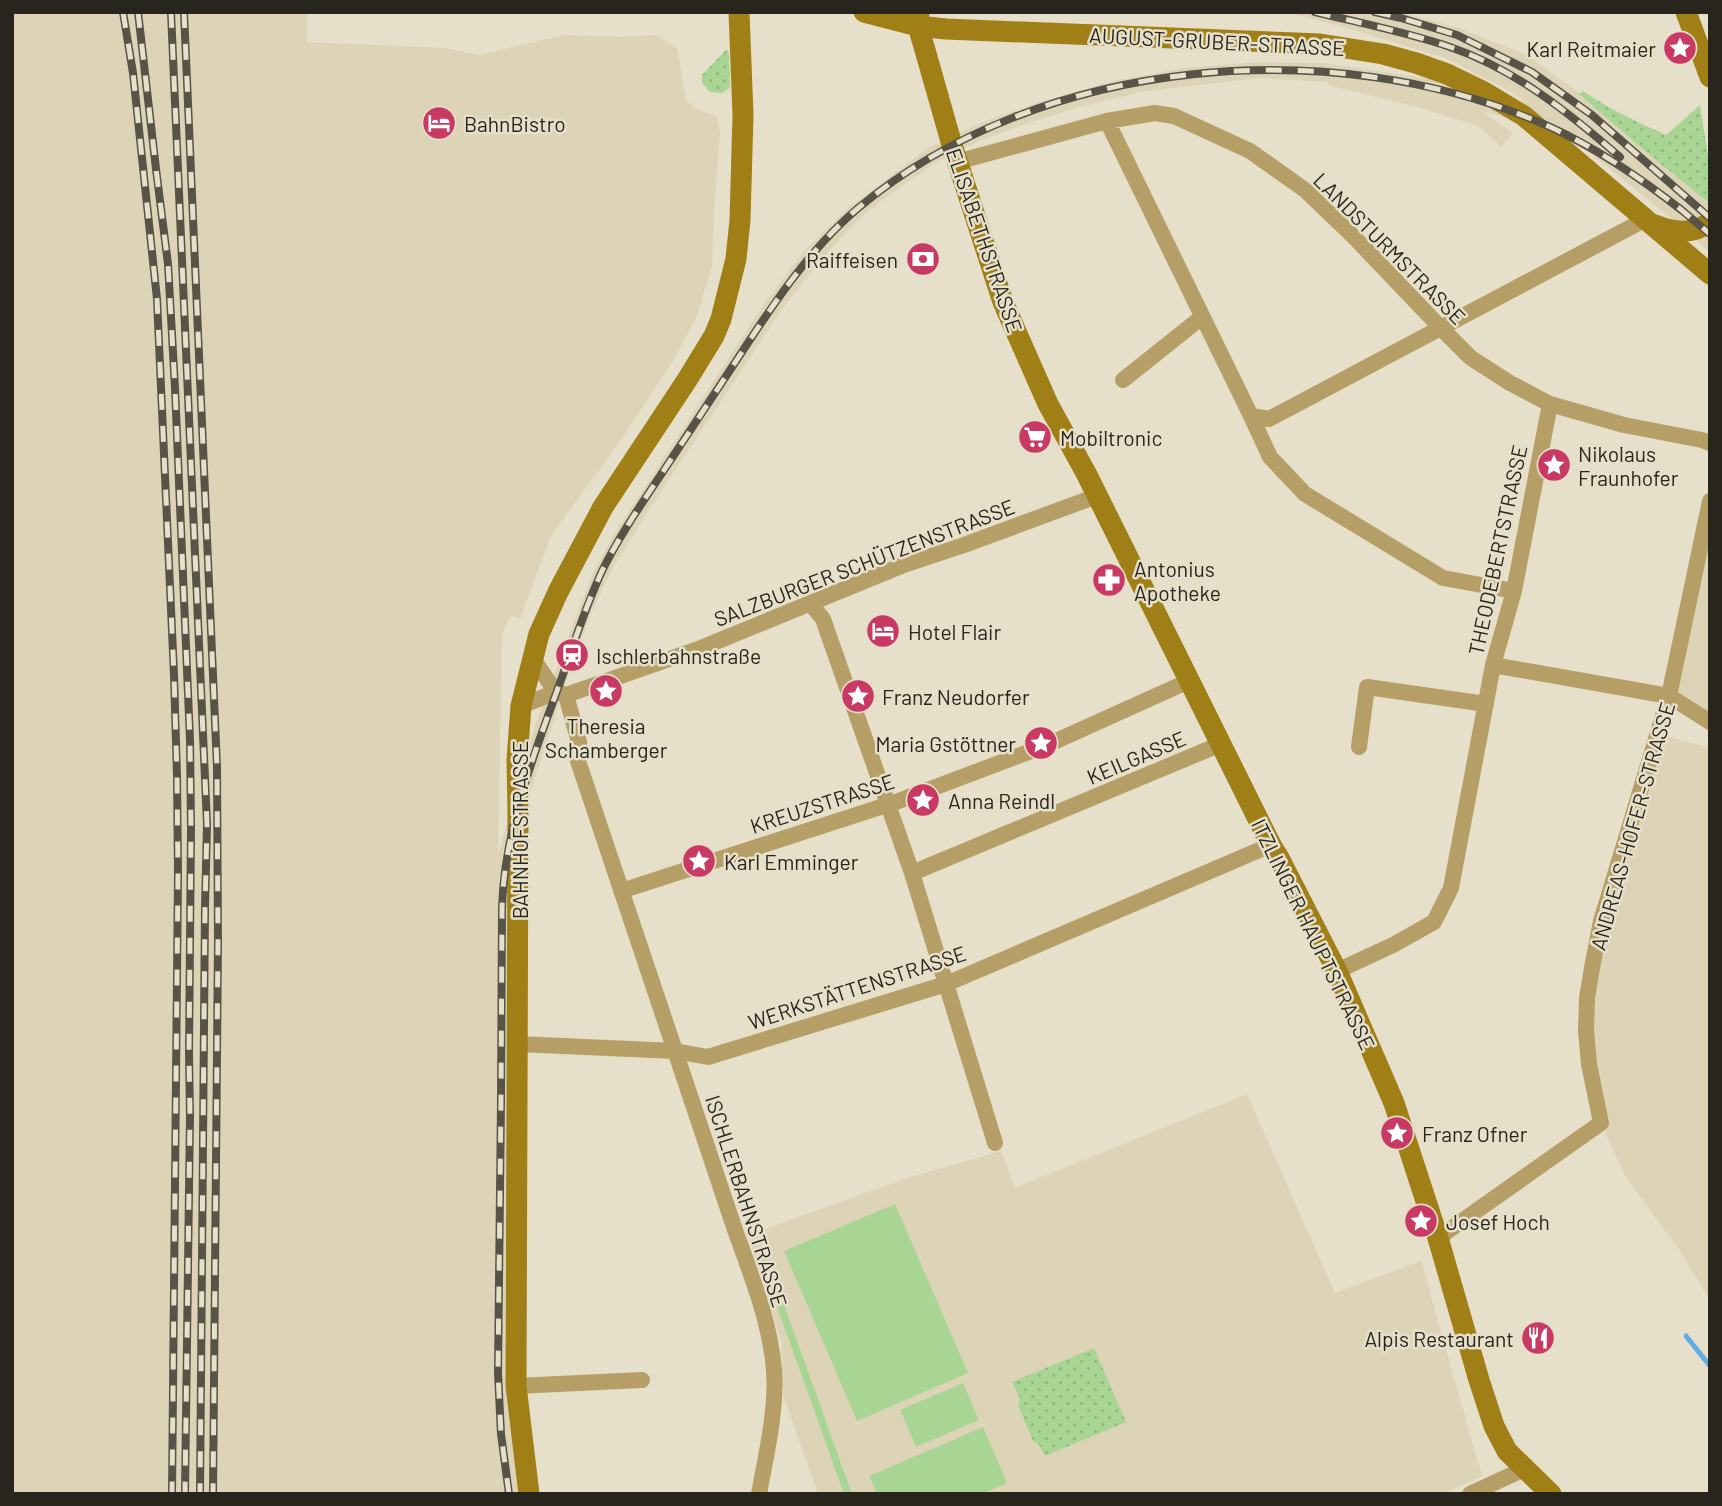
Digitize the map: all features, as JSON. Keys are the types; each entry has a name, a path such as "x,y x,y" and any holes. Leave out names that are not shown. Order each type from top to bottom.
{"main road":[{"name":"BAHNHOFSTRASSE","path":"529,1494 516,1386 517,760 521,706 539,634 553,603 603,507 687,380 722,319 736,259 740,220 743,115 739,12"},
{"name":"AUGUST-GRUBER-STRASSE","path":"864,12 918,19 946,29 1320,44 1383,54 1447,74 1524,116 1710,274"},
{"path":"1686,12 1710,77"},
{"name":"ELISABETHSTRASSE","path":"918,19 957,162 1003,303 1048,404 1097,496"},
{"path":"1648,221 1678,232 1693,231 1710,222"},
{"name":"ITZLINGER HAUPTSTRASSE","path":"1097,496 1337,971 1394,1103 1438,1238 1494,1426 1507,1451 1551,1494"}],"street":[{"name":"LANDSTURMSTRASSE","path":"957,162 1107,121 1155,113 1174,116 1250,150 1305,190 1471,358 1510,383 1550,404 1623,425 1710,443"},
{"path":"1107,121 1270,457 1305,494 1443,578 1514,591"},
{"path":"1251,416 1269,419 1648,221"},
{"path":"1123,380 1202,317"},
{"name":"THEODEBERTSTRASSE","path":"1337,971 1434,922 1451,888 1493,665 1514,591 1550,404"},
{"name":"SALZBURGER SCHÜTZENSTRASSE","path":"521,706 701,648 901,566 1097,496"},
{"name":"ANDREAS-HOFER-STRASSE","path":"1438,1238 1601,1124 1589,1064 1587,998 1601,921 1669,696 1710,500"},
{"path":"810,603 823,619 912,873 995,1143"},
{"name":"ISCHLERBAHNSTRASSE","path":"533,659 561,694 579,742 578,761 768,1331 774,1372 771,1421 759,1494"},
{"path":"1493,665 1669,696 1710,722"},
{"name":"KREUZSTRASSE","path":"621,891 887,805 1047,745 1189,681"},
{"path":"1359,747 1367,687 1486,704"},
{"name":"KEILGASSE","path":"912,873 1221,744"},
{"name":"WERKSTÄTTENSTRASSE","path":"518,1044 675,1051 708,1057 946,984 1271,845"},
{"path":"516,1386 642,1380"},
{"path":"1470,1494 1524,1469"}],"shaded area":[{"path":"12,12 307,12 307,42 445,48 479,55 564,35 656,35 677,48 686,100 696,109 717,116 720,133 712,265 697,316 673,361 621,440 551,536 520,619 511,615 502,634 498,855 535,725 592,575 613,536 764,304 803,252 847,209 928,148 978,124 1037,103 1113,81 1185,68 1257,62 1323,63 1431,79 1526,103 1512,92 1445,58 1286,12 1400,12 1459,28 1527,55 1575,90 1710,204 1710,253 1676,222 1581,146 1521,122 1482,111 1513,133 1501,147 1479,126 1414,106 1331,86 1327,82 1258,78 1141,92 1080,107 979,141 937,162 889,195 858,220 823,257 784,306 612,569 590,616 569,673 524,812 509,885 505,1351 506,1395 519,1494 12,1494"},
{"path":"1710,501 1710,717 1669,696"},
{"path":"1658,734 1710,748 1710,1300 1678,1248 1625,1176 1601,1123 1587,998"},
{"path":"1247,1094 1335,1293 1421,1261 1482,1476 1444,1494 818,1494 783,1395 781,1342 748,1235 908,1178 1001,1151 1015,1188"}],"green space":[{"path":"727,49 730,87 722,93 710,92 702,83 702,75"},
{"path":"1583,91 1666,135 1700,105 1710,169 1709,203 1579,94"},
{"path":"895,1204 968,1373 857,1421 784,1251"},
{"path":"763,1246 852,1494 844,1494 756,1248"},
{"path":"1094,1348 1126,1422 1045,1456 1039,1445 1033,1441 1012,1382"},
{"path":"963,1383 979,1420 916,1447 900,1410"},
{"path":"983,1427 1007,1483 982,1494 877,1494 869,1476"}],"waterway":[{"path":"1686,1336 1710,1366"}],"railway":[{"path":"123,12 133,73 157,299 174,675 178,873 172,1494"},
{"path":"138,12 168,264 190,740 190,1115 185,1494"},
{"path":"171,12 207,824 200,1494"},
{"path":"184,12 217,767 213,1494"},
{"path":"1315,12 1417,37 1474,56 1540,94 1620,157"},
{"path":"1375,12 1457,35 1532,72 1592,115 1710,218"},
{"path":"509,1494 501,1434 498,1373 502,909 514,821 580,624 610,555 766,316 823,242 857,209 930,158 1012,118 1099,90 1190,75 1283,70 1375,77 1464,96 1548,126 1584,144 1619,165 1684,212"},
{"path":"1678,207 1710,234"}],"place":[{"name":"Karl Reitmaier","path":"1680,48"},
{"name":"BahnBistro","path":"439,123"},
{"name":"Raiffeisen","path":"923,259"},
{"name":"Mobiltronic","path":"1035,437"},
{"name":"Nikolaus Fraunhofer","path":"1554,465"},
{"name":"Antonius Apotheke","path":"1109,580"},
{"name":"Hotel Flair","path":"883,631"},
{"name":"Ischlerbahnstraße","path":"572,655"},
{"name":"Theresia Schamberger","path":"606,691"},
{"name":"Franz Neudorfer","path":"858,696"},
{"name":"Maria Gstöttner","path":"1041,743"},
{"name":"Anna Reindl","path":"923,800"},
{"name":"Karl Emminger","path":"699,861"},
{"name":"Franz Ofner","path":"1397,1133"},
{"name":"Josef Hoch","path":"1421,1221"},
{"name":"Alpis Restaurant","path":"1538,1338"}]}
